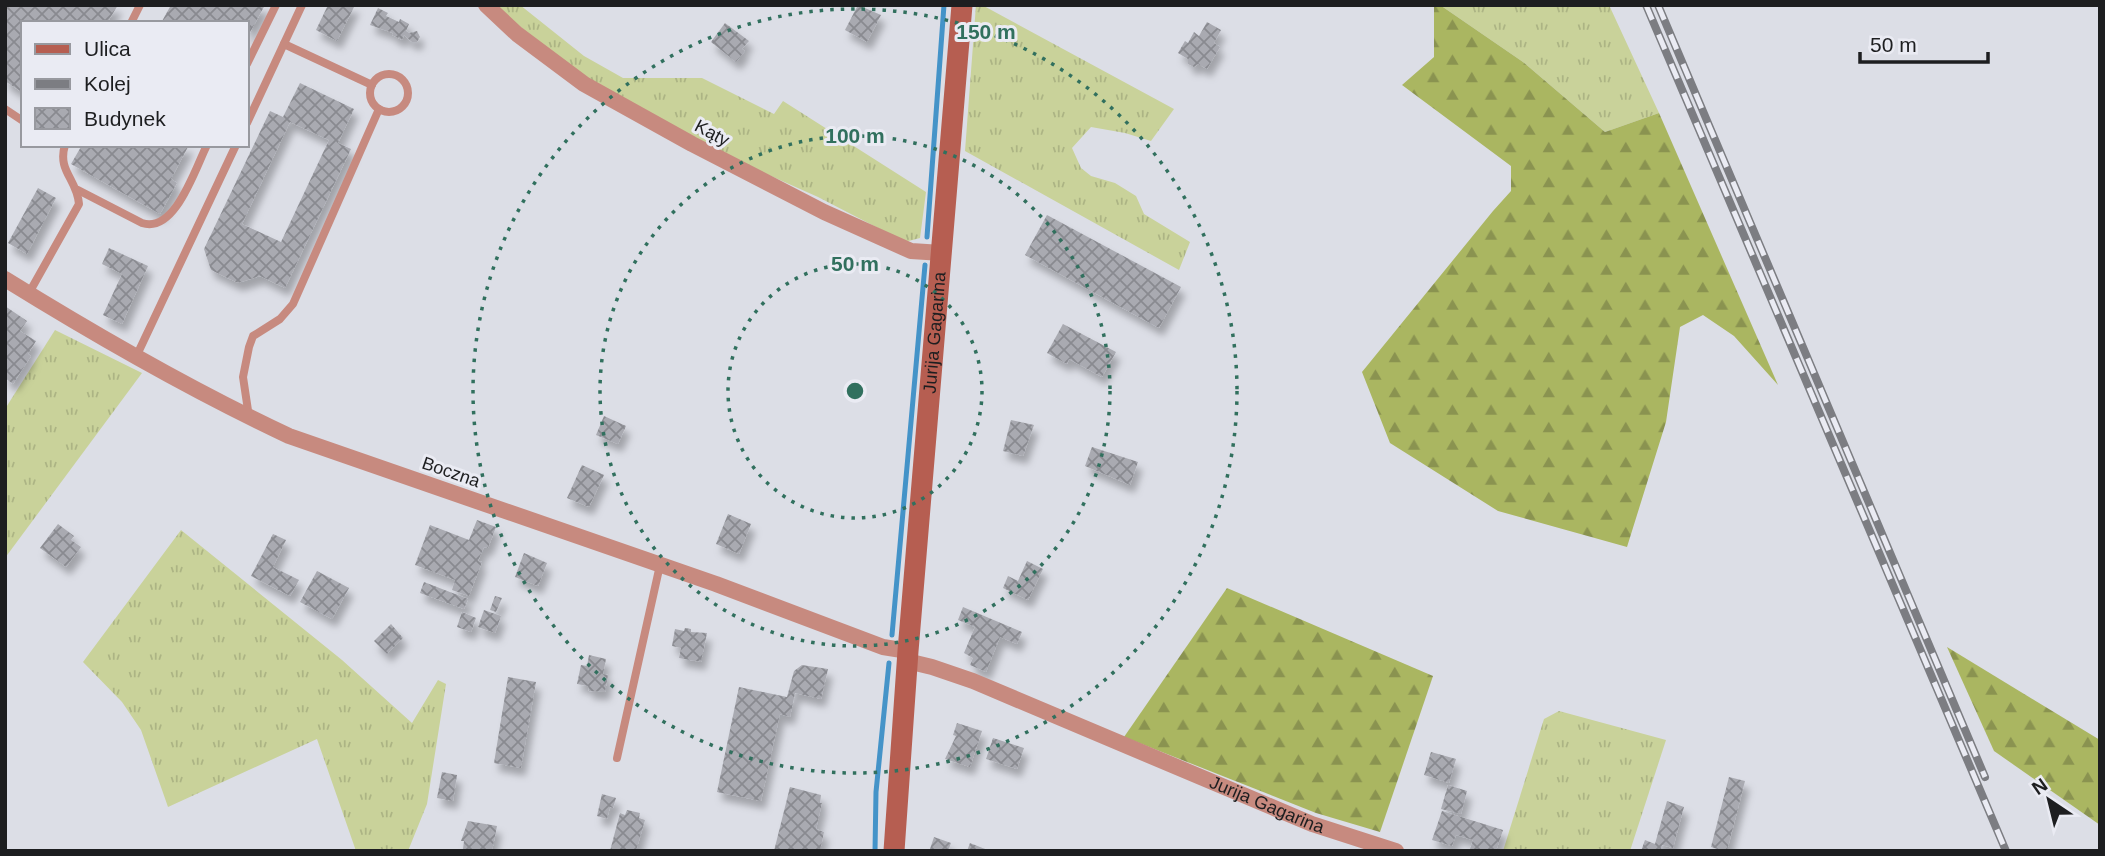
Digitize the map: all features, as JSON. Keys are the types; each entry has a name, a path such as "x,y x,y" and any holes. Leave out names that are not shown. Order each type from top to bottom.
{"street":[{"name":"Kąty","path":"486,5 517,34 584,84 692,144 824,212 899,246 911,251 942,253"},
{"name":"Jurija Gagarina","path":"894,851 907,656 962,5"},
{"name":"Boczna","path":"5,279 136,357 249,418 289,436 660,565 907,656"},
{"name":"Jurija Gagarina","path":"907,656 973,681 1312,824 1396,851"}],"lane":[{"path":"132,21 140,5"},
{"path":"248,62 276,5"},
{"path":"248,121 302,5"},
{"path":"284,44 372,85"},
{"path":"389,74 401,78 408,89 402,106 391,112 379,109 371,100 372,85 378,78 389,74"},
{"path":"5,109 21,120"},
{"path":"249,418 243,377 253,337 280,319 293,304 379,109"},
{"path":"29,293 79,205 78,190 63,164 62,147"},
{"path":"78,190 142,223 150,226 160,223 173,213 206,147"},
{"path":"136,357 235,147"},
{"path":"618,758 660,565"}],"green space":[{"path":"494,5 520,5 584,56 623,78 702,78 774,114 783,101 926,192 920,238 905,242 818,197 728,157 570,68"},
{"path":"976,5 982,5 1174,109 1151,141 1091,127 1072,148 1081,168 1091,176 1115,183 1136,196 1144,214 1190,242 1179,270 965,151"},
{"path":"1434,5 1440,5 1523,62 1605,132 1659,113 1778,385 1734,336 1703,315 1680,327 1666,422 1627,547 1498,511 1390,443 1362,372 1511,191 1511,166 1402,85 1434,57"},
{"path":"1440,5 1609,5 1659,113 1605,132 1523,62"},
{"path":"55,330 142,373 5,558 5,409"},
{"path":"181,530 342,660 412,723 438,680 446,684 427,804 408,851 356,851 317,739 168,807 141,730 122,702 83,662"},
{"path":"1227,588 1433,676 1380,832 1316,813 1124,737"},
{"path":"1947,647 2100,740 2100,825 1994,751"},
{"path":"1559,711 1666,740 1630,851 1503,851 1544,719"}],"building":[{"path":"5,5 118,5 108,21 21,21 21,92 5,81"},
{"path":"171,5 265,5 248,36 248,21 162,21"},
{"path":"328,5 355,5 337,41 316,30"},
{"path":"858,5 881,15 867,42 845,30"},
{"path":"378,8 388,13 386,16 409,24 406,31 417,31 420,37 417,42 412,42 404,35 402,40 392,35 393,33 370,25"},
{"path":"1207,22 1221,30 1214,43 1220,47 1207,69 1198,64 1194,67 1188,64 1188,59 1178,53 1194,32 1199,36"},
{"path":"725,23 749,41 736,62 711,42"},
{"path":"300,83 354,109 338,143 351,149 285,288 260,276 238,283 211,270 204,249 270,111 283,117","holes":["290,122 329,140 281,242 242,224"]},
{"path":"81,147 188,147 171,179 177,183 160,214 71,164"},
{"path":"38,188 56,198 27,254 8,243"},
{"path":"1047,215 1181,287 1159,328 1025,255"},
{"path":"109,248 148,266 122,324 103,315 122,274 102,264"},
{"path":"5,306 27,321 20,331 36,341 28,354 31,356 13,384 5,378"},
{"path":"1063,324 1116,352 1102,377 1069,359 1067,364 1047,353"},
{"path":"604,416 626,426 618,444 596,435"},
{"path":"1011,420 1034,425 1023,456 1003,451"},
{"path":"1092,447 1138,462 1130,485 1085,466"},
{"path":"582,465 604,475 589,507 567,498"},
{"path":"728,514 751,524 739,554 716,544"},
{"path":"477,520 496,527 488,548 484,547 478,561 482,562 469,596 452,590 455,580 415,565 430,525 469,540"},
{"path":"58,524 74,536 71,540 81,547 66,567 40,548"},
{"path":"273,534 286,540 273,567 299,580 290,596 251,576"},
{"path":"524,553 547,563 538,586 515,577"},
{"path":"1027,561 1043,569 1028,600 1003,588 1008,576 1018,581"},
{"path":"317,571 349,588 332,619 300,602"},
{"path":"424,582 468,599 464,609 420,593"},
{"path":"495,596 502,598 496,612 490,610"},
{"path":"963,607 1022,632 1017,644 1000,637 986,672 970,665 973,658 964,653 975,627 958,620"},
{"path":"484,610 501,616 495,633 478,627"},
{"path":"462,612 476,618 471,632 457,627"},
{"path":"391,624 403,638 387,654 374,641"},
{"path":"685,628 691,629 691,632 707,633 701,662 679,658 681,648 672,646 675,629 684,631"},
{"path":"589,655 606,659 603,674 608,675 605,692 589,691 588,686 577,684 581,665 587,666"},
{"path":"802,665 828,669 821,699 795,693 790,717 780,714 761,801 717,792 739,687 787,697 794,671"},
{"path":"508,677 536,682 521,768 494,763"},
{"path":"957,723 982,731 970,767 945,759 956,736 953,735"},
{"path":"993,738 1024,748 1017,769 986,759"},
{"path":"1431,752 1456,759 1449,783 1424,775"},
{"path":"442,772 457,775 453,801 437,798"},
{"path":"1729,777 1745,781 1727,851 1724,851 1711,847"},
{"path":"1448,785 1467,791 1461,814 1441,809"},
{"path":"790,787 821,795 822,803 816,829 824,832 820,851 774,851"},
{"path":"602,794 616,798 607,819 597,816"},
{"path":"1667,801 1684,807 1673,848 1662,845 1661,851 1641,851 1645,840 1655,844"},
{"path":"627,810 640,813 639,818 645,820 636,851 610,851 620,813 625,815"},
{"path":"1442,811 1503,830 1496,851 1470,849 1473,840 1456,835 1452,846 1432,840"},
{"path":"468,821 497,826 492,851 463,849 464,841 461,841"},
{"path":"934,837 951,843 948,851 930,849"},
{"path":"970,843 990,851 967,851"}],"waterway":[{"path":"927,237 944,5"},
{"path":"892,635 925,265"},
{"path":"875,851 876,792 889,663"}],"railway":[{"path":"1646,5 2006,851"},
{"path":"1658,5 1985,777"}]}
